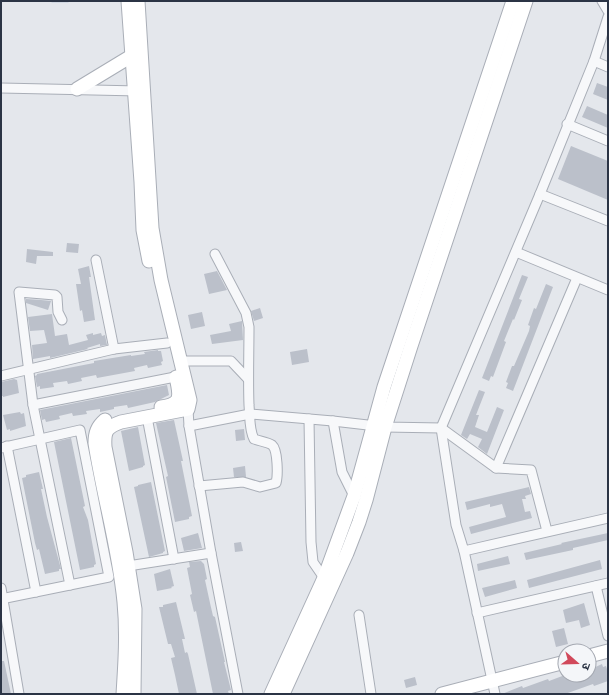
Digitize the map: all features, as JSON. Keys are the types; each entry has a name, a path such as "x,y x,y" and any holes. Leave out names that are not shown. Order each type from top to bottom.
{"main road":[{"path":"447,220 513,1"},
{"path":"283,694 347,553 379,426 384,387 447,220 526,1"},
{"path":"134,5 152,228 161,280 190,400 188,409 116,424 107,429 105,434 105,447 119,572 135,609 134,694"},
{"path":"77,89 137,52"},
{"path":"123,694 126,632 124,600 96,451 96,431 102,423 110,418 174,404 180,393 167,343 143,230 140,91"},
{"path":"271,694 360,498"},
{"path":"597,654 608,651"},
{"path":"442,694 458,692 492,681 557,664"}],"street":[{"path":"602,1 608,11"},
{"path":"495,694 464,551 456,525 441,428 540,194 567,124 594,61 608,17"},
{"path":"594,61 608,67"},
{"path":"1,88 140,91"},
{"path":"567,124 608,141"},
{"path":"540,194 608,221"},
{"path":"516,252 608,290"},
{"path":"199,486 243,482 260,487 276,483 277,478 276,451 274,446 254,439 252,436 248,379 248,319 215,254"},
{"path":"96,260 114,349"},
{"path":"496,468 577,278"},
{"path":"62,320 58,312 57,297 55,295 19,292 33,405 70,585"},
{"path":"1,376 114,349 167,343"},
{"path":"180,361 231,361 248,379"},
{"path":"33,405 175,377"},
{"path":"180,393 188,409 189,426 199,486 238,694"},
{"path":"189,426 250,414 379,426 441,428 496,468 531,470 547,531"},
{"path":"147,417 174,559"},
{"path":"309,419 311,542 313,562 324,578"},
{"path":"333,421 342,472 360,498"},
{"path":"36,592 4,447 80,430 119,572"},
{"path":"464,551 608,518"},
{"path":"2,599 70,585 174,559 211,553"},
{"path":"477,613 608,583"},
{"path":"596,586 608,636"},
{"path":"1,588 19,694"},
{"path":"359,615 371,694"}],"building":[{"path":"597,83 608,87 608,100 593,94"},
{"path":"587,106 608,115 608,128 582,117"},
{"path":"571,146 608,161 608,200 558,179"},
{"path":"67,243 79,244 78,253 66,252"},
{"path":"27,249 53,252 53,256 37,256 36,264 26,262"},
{"path":"89,266 91,277 89,277 95,320 84,322 82,310 80,311 76,284 81,284 78,269"},
{"path":"217,271 227,290 209,294 204,274"},
{"path":"522,275 528,277 519,299 522,300 504,341 506,342 493,377 491,376 489,381 482,378"},
{"path":"546,284 553,287 513,391 506,388 508,383 506,382 529,331 530,326 528,325 534,308 536,309"},
{"path":"26,299 51,301 48,310 26,303"},
{"path":"260,308 263,318 254,321 251,311"},
{"path":"202,312 205,326 191,329 188,315"},
{"path":"52,314 55,336 67,334 69,345 88,340 86,335 101,333 102,336 105,335 107,345 100,346 100,344 87,348 88,349 50,358 50,356 33,359 32,345 47,343 44,330 30,331 28,317"},
{"path":"242,321 243,340 212,344 210,335 231,331 229,324"},
{"path":"307,349 309,362 292,365 290,352"},
{"path":"161,351 163,361 161,362 162,365 148,368 147,365 134,368 135,371 97,378 96,375 81,378 82,381 68,384 67,381 53,383 54,387 40,389 40,386 37,387 35,376 37,374 94,363 94,361 145,354 144,352"},
{"path":"14,379 17,380 19,393 3,397 1,396 1,382"},
{"path":"167,385 169,395 155,402 128,408 127,405 114,407 114,409 100,412 100,409 86,411 87,414 73,416 72,413 59,416 60,419 46,422 45,419 42,420 40,410"},
{"path":"479,390 485,392 476,415 479,415 475,427 487,432 497,407 504,410 487,454 478,447 482,439 470,434 467,439 461,435"},
{"path":"20,412 21,414 24,413 26,426 10,431 10,429 7,430 3,415"},
{"path":"174,420 183,461 181,461 192,516 189,517 189,519 175,522 166,477 168,476 156,423"},
{"path":"138,427 145,465 129,471 121,431"},
{"path":"244,429 245,440 236,441 235,430"},
{"path":"71,438 85,506 83,507 88,520 96,564 94,567 80,570 54,442"},
{"path":"245,466 246,477 234,477 233,468"},
{"path":"39,472 47,517 61,569 59,569 59,571 45,574 39,549 37,550 35,543 22,478 26,477 26,475"},
{"path":"151,482 165,551 149,557 134,487"},
{"path":"529,487 531,494 525,496 526,499 522,499 525,512 530,511 532,518 471,534 469,527 506,517 502,504 490,507 490,504 467,510 465,502"},
{"path":"198,533 202,548 184,551 181,538"},
{"path":"608,533 608,540 573,548 573,550 526,560 524,553 562,544 561,543"},
{"path":"241,542 243,551 235,552 234,543"},
{"path":"508,556 510,564 478,571 477,564"},
{"path":"600,560 602,569 529,588 527,580"},
{"path":"201,561 204,564 207,579 205,580 213,616 215,617 231,690 228,691 229,694 213,694 196,611 194,612 190,595 192,594 187,568 190,567 189,562"},
{"path":"170,569 174,586 171,587 172,588 157,591 154,574"},
{"path":"515,580 517,588 485,597 482,588"},
{"path":"176,602 185,639 182,639 185,653 187,652 188,654 197,694 179,694 171,658 175,657 171,644 168,644 159,607"},
{"path":"584,603 590,625 581,628 579,620 566,623 563,610"},
{"path":"564,628 568,643 557,643 556,647 552,631"},
{"path":"1,661 4,661 11,694 1,694"},
{"path":"602,664 603,667 606,666 608,681 594,686 593,684 565,694 502,694 522,686 523,688 548,679 549,681 557,678 557,683 597,683 597,666"},
{"path":"415,677 417,685 406,688 404,680"}],"waterway":[{"path":"52,1 68,1"}]}
